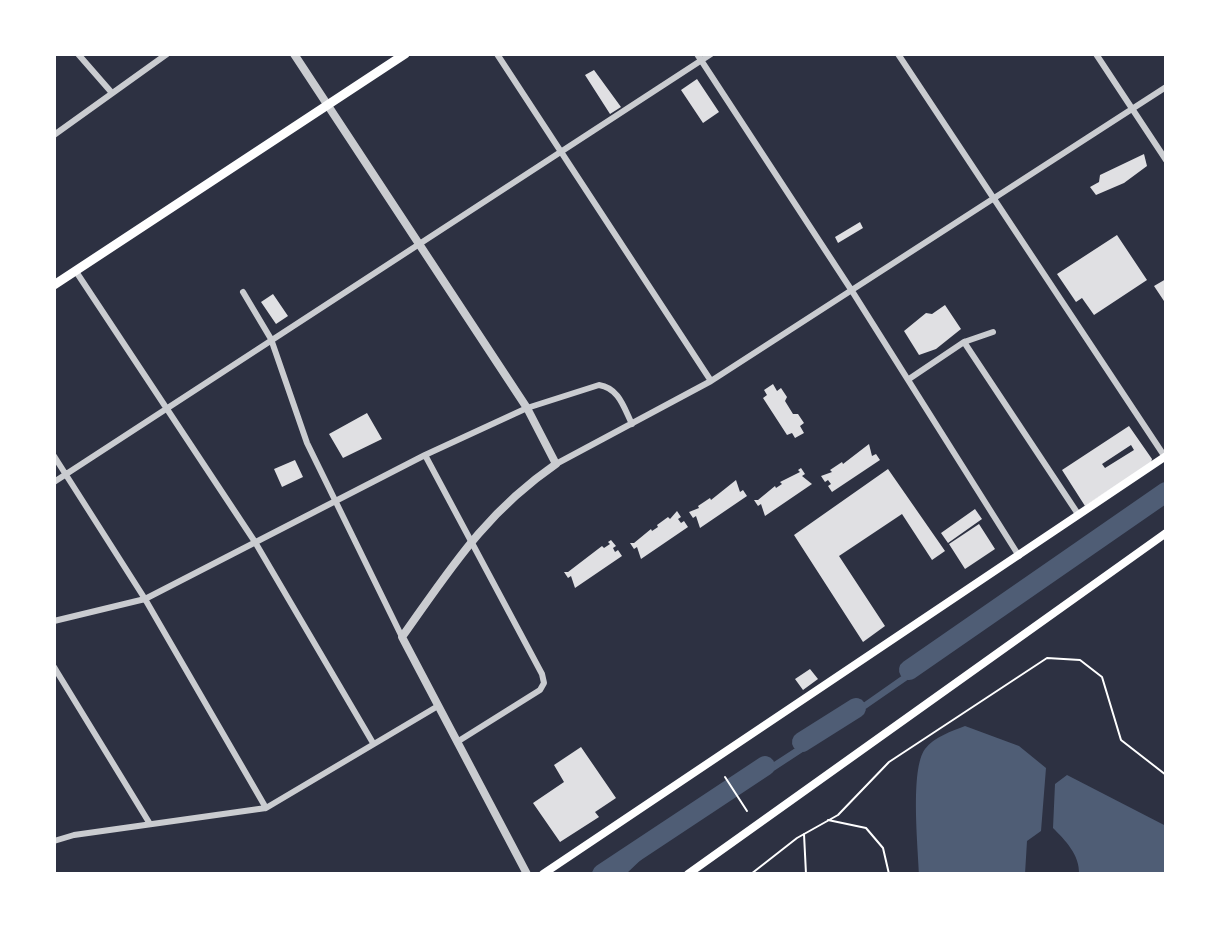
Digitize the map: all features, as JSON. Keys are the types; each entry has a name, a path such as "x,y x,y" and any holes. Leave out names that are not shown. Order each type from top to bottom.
{"main road":[{"path":"54,285 405,54"},
{"path":"543,874 1165,456"},
{"path":"688,874 1166,533"}],"street":[{"path":"78,54 112,93"},
{"path":"54,135 167,54"},
{"path":"294,54 527,408 556,464"},
{"path":"497,54 711,381"},
{"path":"54,482 561,152 699,57 711,54"},
{"path":"898,54 1165,456"},
{"path":"1096,54 1166,160"},
{"path":"699,57 852,291 1019,556"},
{"path":"402,637 471,540 507,501 556,464 711,381 1166,87"},
{"path":"75,270 255,542 373,743"},
{"path":"243,292 271,339 307,444 334,500 402,637 527,874"},
{"path":"909,380 964,342 993,333"},
{"path":"964,342 1078,514"},
{"path":"54,621 145,599 334,500 527,408 599,385 606,386 618,397 632,424"},
{"path":"425,455 542,674 544,683 540,690 457,742"},
{"path":"54,456 145,599 266,808"},
{"path":"54,667 150,824"},
{"path":"54,841 75,835 266,808 438,706"}],"path":[{"path":"751,874 804,834 838,815 889,762 1047,658 1080,660 1102,677 1121,740 1166,775"},
{"path":"725,777 747,811"},
{"path":"828,820 866,828 883,848 889,874"},
{"path":"804,834 807,874"}],"water":[{"path":"1081,550 1085,550 997,618 815,744 647,854 626,874 602,874 846,715"},
{"path":"965,726 1019,746 1046,768 1041,831 1027,841 1025,874 919,874 916,790 920,759 925,749 933,741"},
{"path":"1067,775 1166,826 1166,874 1079,874 1074,854 1053,828 1055,784"}],"building":[{"path":"594,70 621,107 610,114 585,75"},
{"path":"697,79 719,112 703,123 681,90"},
{"path":"1144,154 1147,166 1124,183 1096,195 1090,187 1099,182 1100,175"},
{"path":"860,222 863,228 838,243 835,237"},
{"path":"1117,235 1147,280 1094,315 1082,298 1076,302 1057,274"},
{"path":"1166,279 1166,304 1154,286"},
{"path":"273,294 288,316 276,324 261,302"},
{"path":"945,305 961,329 936,349 919,355 904,331 926,313 932,314"},
{"path":"773,384 777,391 781,388 787,397 785,401 793,414 798,414 804,423 800,426 804,433 795,438 792,433 787,435 763,398 767,395 764,390"},
{"path":"367,413 382,439 343,458 329,434"},
{"path":"1129,426 1152,459 1151,463 1085,506 1062,470","holes":["1131,445 1134,450 1105,468 1102,464"]},
{"path":"869,444 872,456 876,454 880,460 832,492 828,486 831,484 828,480 825,482 821,476 832,472 830,470 842,462 843,464"},
{"path":"295,460 303,477 282,487 274,469"},
{"path":"801,468 805,474 802,476 812,484 765,516 761,504 758,506 754,500 758,500 775,486 776,488 782,484 780,482 800,472 798,470"},
{"path":"888,469 945,551 932,560 902,514 839,556 885,626 863,642 794,535"},
{"path":"736,480 740,492 743,490 747,496 700,528 696,516 693,518 689,512 699,508 698,506 710,498 711,500"},
{"path":"975,509 982,519 948,543 941,533"},
{"path":"677,511 681,517 678,519 681,523 684,521 688,527 641,559 637,547 634,549 630,543 634,543 651,529 652,531 658,527 657,525 668,517 670,519"},
{"path":"979,524 995,549 965,569 949,544"},
{"path":"611,540 616,546 613,548 615,552 618,550 622,556 575,588 571,576 568,578 564,572 568,572 602,546 604,548 610,544 608,542"},
{"path":"810,669 818,679 803,690 795,679"},
{"path":"581,747 616,798 595,812 599,817 560,842 533,803 564,782 554,765"}],"waterway":[{"path":"909,670 1166,492"},
{"path":"802,742 856,708"},
{"path":"602,874 765,766"}]}
